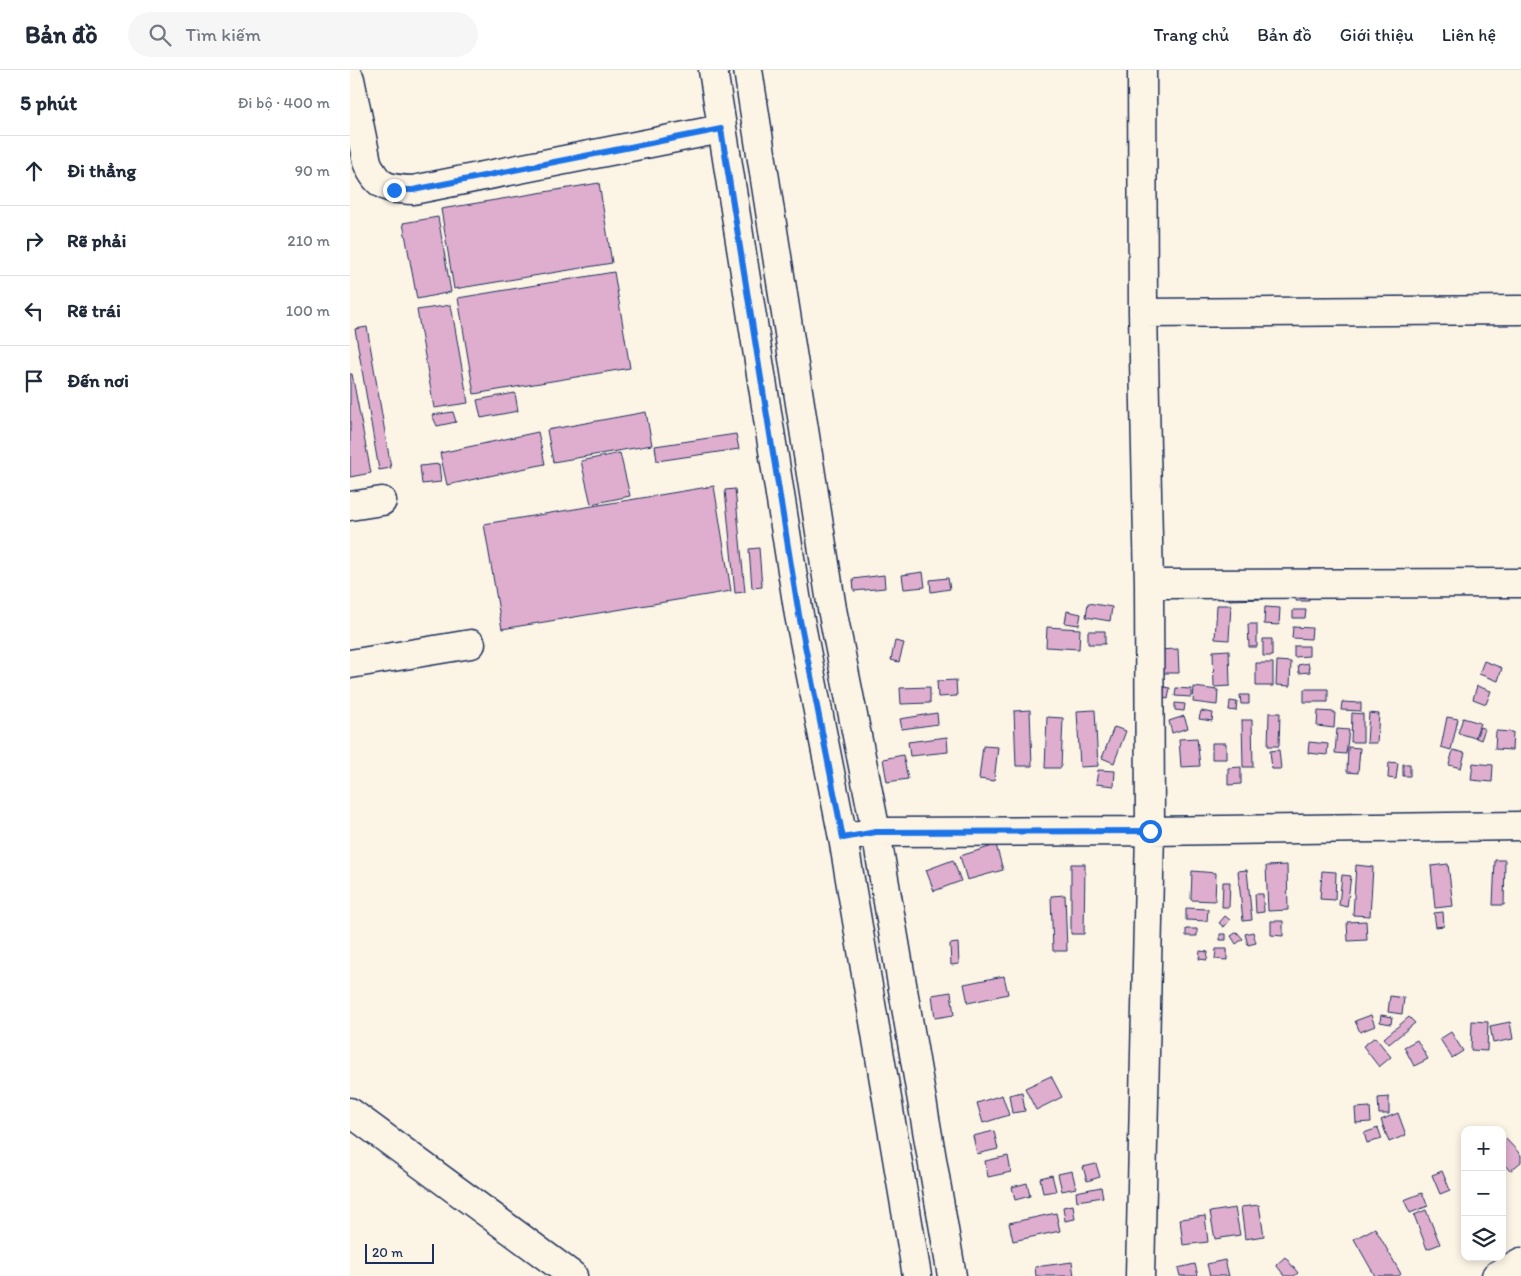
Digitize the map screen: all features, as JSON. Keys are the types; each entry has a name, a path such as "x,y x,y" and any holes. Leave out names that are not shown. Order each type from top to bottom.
{"street":[{"path":"713,70 799,615 843,838 917,1276"},
{"path":"748,70 832,609 876,832 952,1276"},
{"path":"1140,1276 1150,831 1149,584 1143,313 1142,70"},
{"path":"350,79 366,162 378,181 394,190 413,190 721,129"},
{"path":"1143,313 1521,310"},
{"path":"350,506 382,501"},
{"path":"1149,584 1521,582"},
{"path":"350,664 471,644"},
{"path":"843,838 876,832 1150,831 1521,826"},
{"path":"350,1112 573,1276"}],"building":[{"path":"599,183 612,263 454,289 441,209"},
{"path":"438,217 451,292 417,299 403,223"},
{"path":"614,272 630,368 474,394 458,298"},
{"path":"451,305 468,403 434,408 417,310"},
{"path":"367,327 391,468 379,470 355,329"},
{"path":"350,374 352,374 371,473 350,477"},
{"path":"515,393 518,411 481,418 477,400"},
{"path":"453,412 456,422 437,426 432,415"},
{"path":"646,412 652,445 553,462 547,430"},
{"path":"538,432 545,464 447,485 440,453"},
{"path":"736,434 739,449 657,461 655,446"},
{"path":"620,453 630,496 591,504 581,461"},
{"path":"439,464 441,482 422,484 420,466"},
{"path":"714,486 731,591 502,629 484,524"},
{"path":"735,489 745,592 735,593 725,490"},
{"path":"759,548 762,587 752,588 749,549"},
{"path":"923,572 925,587 904,589 902,575"},
{"path":"884,575 885,588 854,591 853,579"},
{"path":"948,578 950,589 931,592 930,580"},
{"path":"1264,589 1264,599 1229,600 1229,590"},
{"path":"1297,591 1309,592 1309,601 1296,601"},
{"path":"1088,603 1112,607 1110,621 1086,617"},
{"path":"1217,605 1231,605 1229,640 1215,639"},
{"path":"1265,607 1280,608 1279,625 1264,624"},
{"path":"1293,610 1306,610 1305,618 1293,618"},
{"path":"1067,611 1081,614 1079,625 1065,623"},
{"path":"1248,624 1257,624 1257,647 1249,647"},
{"path":"1047,627 1080,629 1079,649 1046,647"},
{"path":"1293,627 1312,628 1311,639 1292,638"},
{"path":"1088,631 1105,631 1105,644 1088,644"},
{"path":"1263,639 1272,639 1272,656 1263,656"},
{"path":"895,641 904,643 899,662 891,660"},
{"path":"1294,646 1309,646 1309,656 1294,657"},
{"path":"1178,649 1179,673 1156,673 1155,650"},
{"path":"1229,650 1230,686 1214,687 1213,651"},
{"path":"1277,661 1291,662 1290,686 1276,685"},
{"path":"1484,661 1502,668 1498,681 1479,674"},
{"path":"1256,663 1273,663 1273,686 1256,686"},
{"path":"1308,663 1310,672 1299,673 1298,665"},
{"path":"956,680 957,696 938,697 937,681"},
{"path":"1477,686 1491,691 1486,704 1473,699"},
{"path":"930,687 930,703 901,704 900,688"},
{"path":"1164,687 1170,688 1168,699 1163,698"},
{"path":"1194,687 1218,690 1217,705 1193,702"},
{"path":"1176,688 1191,689 1191,697 1175,696"},
{"path":"1304,689 1328,689 1328,702 1304,702"},
{"path":"1240,695 1249,695 1249,704 1241,704"},
{"path":"1230,701 1237,702 1236,711 1229,710"},
{"path":"1342,702 1361,703 1361,711 1341,710"},
{"path":"1175,703 1185,704 1184,711 1175,710"},
{"path":"1030,710 1032,766 1016,766 1014,711"},
{"path":"1095,710 1098,766 1080,767 1077,711"},
{"path":"1201,711 1213,713 1212,721 1199,719"},
{"path":"1318,711 1335,712 1334,728 1317,726"},
{"path":"937,713 938,724 902,729 900,719"},
{"path":"1269,713 1280,713 1279,746 1268,746"},
{"path":"1352,713 1363,714 1363,742 1351,742"},
{"path":"1369,713 1379,714 1377,743 1367,743"},
{"path":"1184,716 1188,728 1172,733 1169,721"},
{"path":"1047,717 1063,718 1061,768 1045,768"},
{"path":"1447,717 1458,719 1451,750 1441,747"},
{"path":"1463,718 1480,723 1475,738 1458,733"},
{"path":"1242,720 1252,720 1253,767 1243,767"},
{"path":"1114,727 1126,731 1114,763 1102,758"},
{"path":"1480,727 1485,729 1481,740 1476,738"},
{"path":"1337,729 1349,730 1346,754 1335,753"},
{"path":"1496,731 1513,732 1512,750 1495,749"},
{"path":"947,737 948,752 910,756 908,742"},
{"path":"1197,738 1200,766 1181,767 1179,739"},
{"path":"1309,742 1328,744 1327,755 1308,753"},
{"path":"1212,743 1226,743 1226,759 1212,759"},
{"path":"983,746 998,747 994,781 979,779"},
{"path":"1348,747 1360,748 1358,773 1347,772"},
{"path":"1279,750 1281,769 1272,769 1270,751"},
{"path":"1453,750 1465,753 1461,768 1449,765"},
{"path":"903,755 908,779 887,782 883,759"},
{"path":"1389,762 1398,763 1396,779 1388,778"},
{"path":"1473,763 1493,765 1492,782 1471,780"},
{"path":"1403,764 1410,764 1410,776 1403,776"},
{"path":"1241,767 1241,784 1228,785 1228,768"},
{"path":"1098,770 1115,771 1114,786 1096,784"},
{"path":"996,845 1003,870 967,880 960,856"},
{"path":"953,860 961,881 934,891 926,870"},
{"path":"1495,860 1505,860 1504,905 1493,905"},
{"path":"1071,864 1085,864 1084,934 1071,934"},
{"path":"1448,864 1453,906 1435,908 1431,866"},
{"path":"1287,865 1288,910 1268,911 1266,866"},
{"path":"1356,865 1373,867 1370,916 1353,915"},
{"path":"1247,870 1252,920 1243,921 1238,871"},
{"path":"1192,871 1216,873 1215,901 1191,900"},
{"path":"1322,871 1336,872 1335,900 1320,899"},
{"path":"1342,875 1351,876 1347,907 1339,905"},
{"path":"1223,882 1230,882 1229,907 1222,907"},
{"path":"1255,894 1263,894 1264,912 1256,913"},
{"path":"1065,895 1067,951 1053,951 1051,896"},
{"path":"1186,908 1208,909 1207,921 1186,920"},
{"path":"1443,912 1444,926 1436,927 1434,913"},
{"path":"1225,916 1230,920 1224,927 1219,923"},
{"path":"1271,921 1283,921 1283,936 1271,935"},
{"path":"1366,921 1367,940 1348,941 1347,922"},
{"path":"1186,929 1197,929 1197,936 1186,936"},
{"path":"1237,932 1243,939 1236,944 1231,936"},
{"path":"1253,932 1256,943 1248,945 1245,934"},
{"path":"1220,934 1226,934 1226,940 1220,940"},
{"path":"958,943 959,964 951,965 950,944"},
{"path":"1216,949 1227,949 1227,960 1215,959"},
{"path":"1200,951 1208,952 1207,960 1199,959"},
{"path":"1004,976 1008,994 968,1003 964,984"},
{"path":"951,992 954,1015 935,1018 932,995"},
{"path":"1390,996 1404,998 1402,1014 1388,1012"},
{"path":"1371,1015 1375,1026 1360,1032 1355,1021"},
{"path":"1381,1015 1392,1017 1391,1024 1380,1022"},
{"path":"1409,1017 1415,1023 1389,1044 1384,1038"},
{"path":"1472,1021 1488,1022 1487,1051 1471,1050"},
{"path":"1510,1022 1513,1039 1493,1043 1490,1026"},
{"path":"1451,1032 1463,1051 1452,1058 1440,1039"},
{"path":"1375,1037 1391,1057 1379,1067 1363,1046"},
{"path":"1417,1040 1428,1059 1414,1066 1404,1047"},
{"path":"1051,1076 1062,1097 1036,1110 1025,1088"},
{"path":"1022,1092 1025,1111 1012,1113 1009,1095"},
{"path":"1002,1095 1009,1115 983,1123 977,1103"},
{"path":"1389,1097 1389,1114 1379,1114 1378,1098"},
{"path":"1370,1107 1371,1122 1356,1123 1355,1108"},
{"path":"1398,1113 1406,1135 1389,1142 1381,1120"},
{"path":"1378,1128 1382,1139 1367,1143 1364,1133"},
{"path":"994,1131 998,1149 977,1154 973,1136"},
{"path":"1506,1139 1521,1155 1521,1162 1510,1171 1506,1166"},
{"path":"1008,1156 1011,1172 988,1177 985,1161"},
{"path":"1096,1164 1100,1177 1087,1181 1083,1167"},
{"path":"1072,1171 1076,1188 1062,1191 1058,1174"},
{"path":"1442,1171 1450,1190 1440,1194 1432,1175"},
{"path":"1052,1175 1056,1191 1043,1193 1040,1178"},
{"path":"1027,1183 1030,1196 1015,1200 1012,1187"},
{"path":"1101,1187 1103,1197 1077,1201 1076,1192"},
{"path":"1422,1193 1428,1206 1410,1213 1404,1200"},
{"path":"1073,1205 1075,1219 1065,1221 1063,1207"},
{"path":"1259,1205 1264,1236 1245,1239 1241,1207"},
{"path":"1235,1208 1240,1235 1215,1239 1210,1212"},
{"path":"1426,1210 1440,1244 1427,1249 1414,1215"},
{"path":"1056,1213 1060,1231 1013,1241 1009,1223"},
{"path":"1205,1216 1208,1242 1183,1245 1180,1219"},
{"path":"1375,1228 1401,1274 1398,1276 1375,1276 1354,1239"},
{"path":"1285,1257 1298,1273 1294,1276 1285,1276 1276,1265"},
{"path":"1225,1260 1229,1276 1210,1276 1207,1264"},
{"path":"1072,1262 1074,1276 1036,1276 1035,1267"},
{"path":"1195,1264 1198,1276 1180,1276 1178,1268"}],"route":[{"path":"394,190 413,190 721,129 799,615 843,838 876,832 1150,831"}]}
